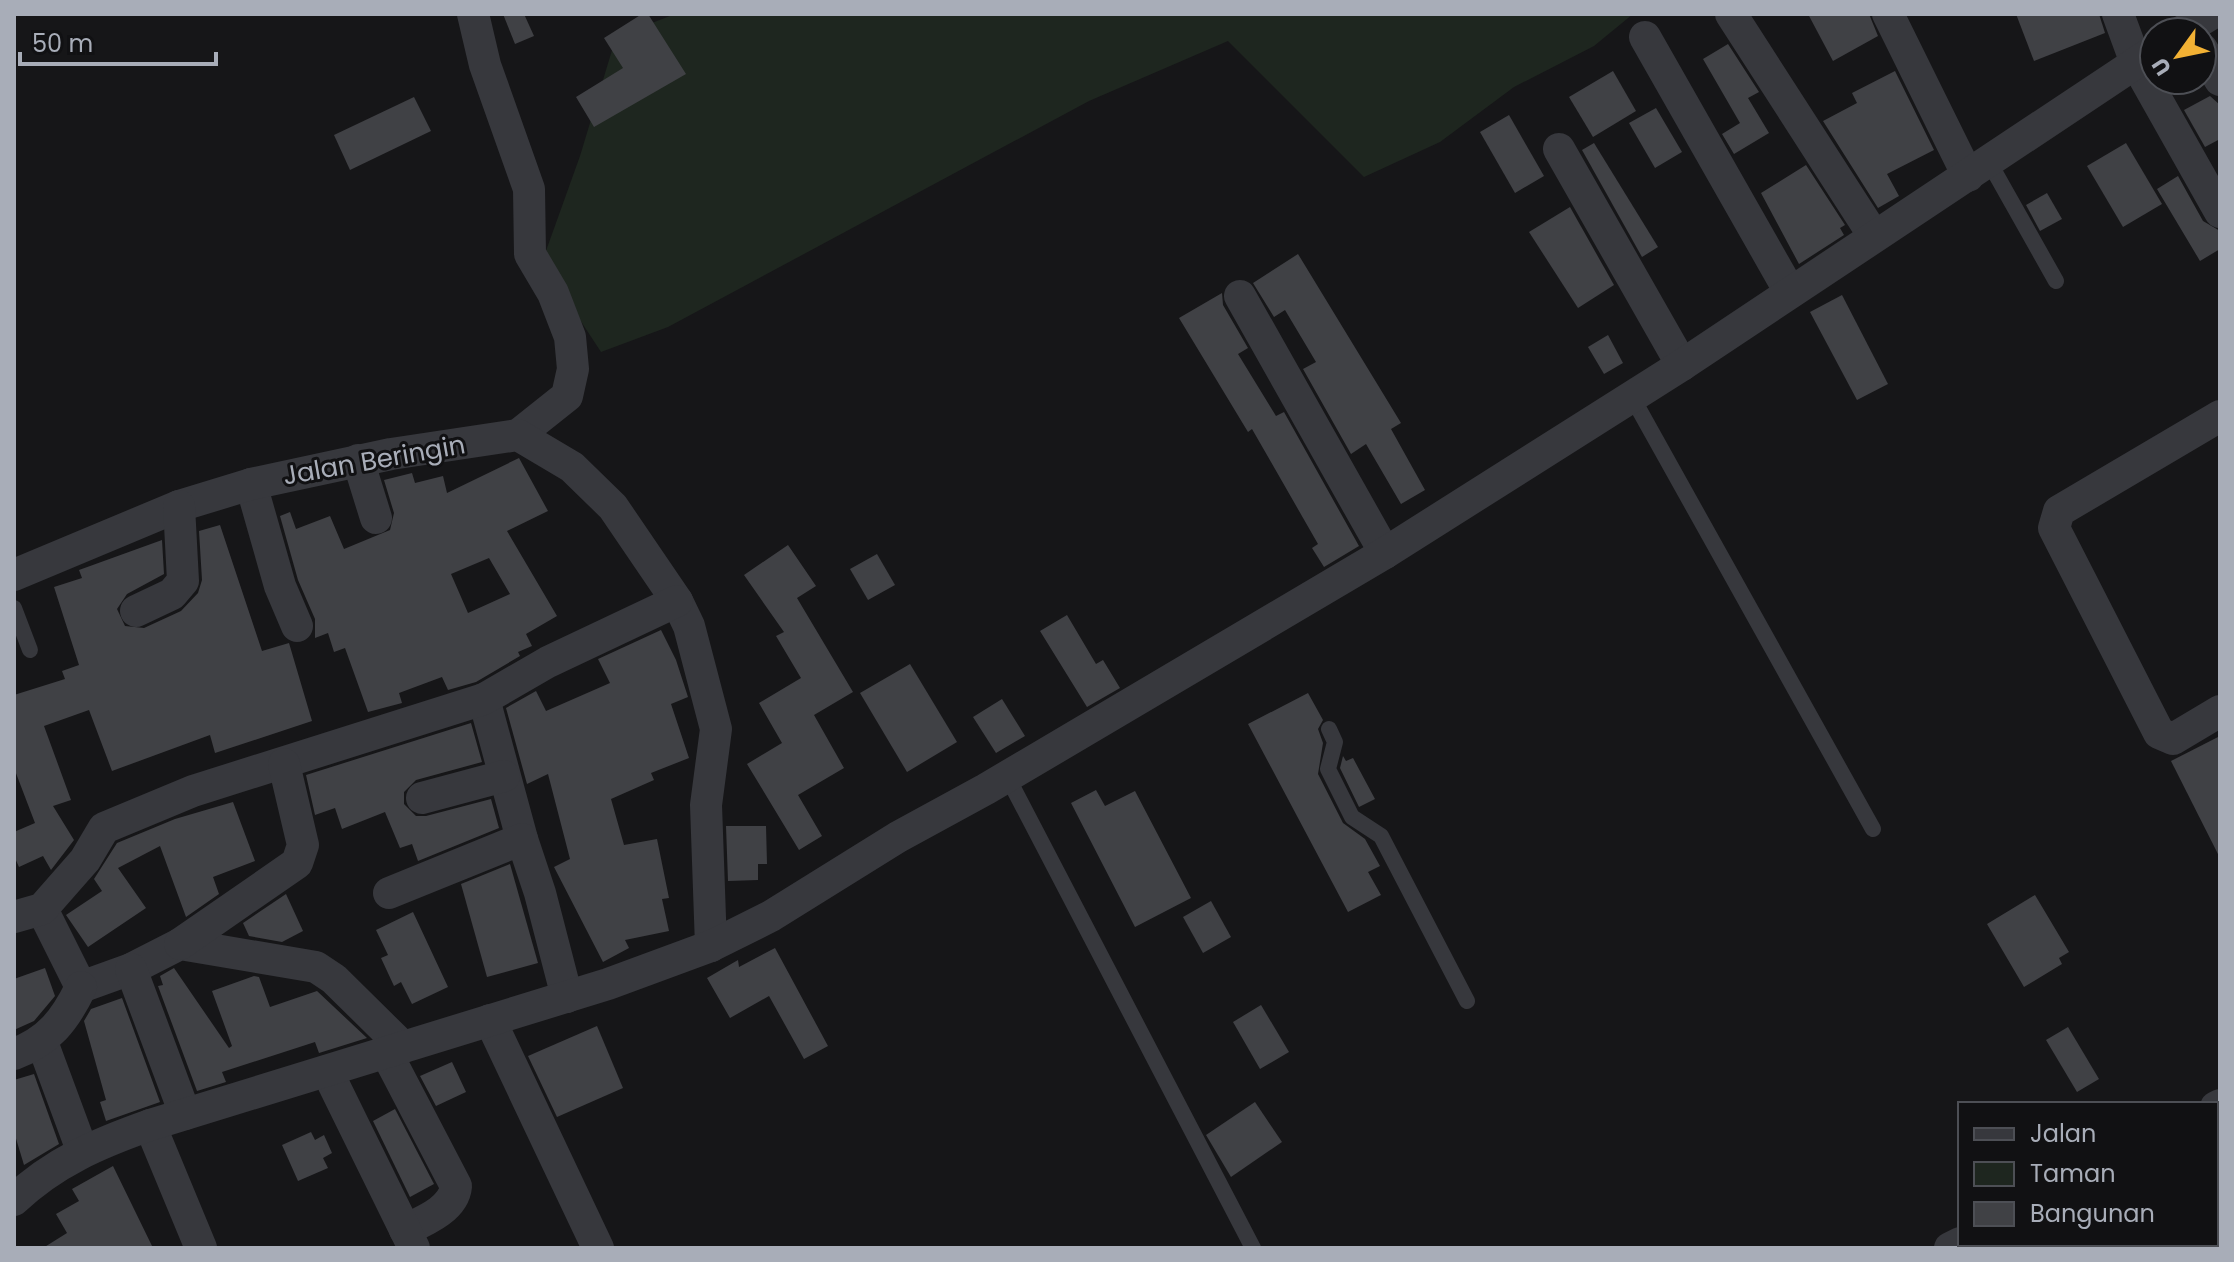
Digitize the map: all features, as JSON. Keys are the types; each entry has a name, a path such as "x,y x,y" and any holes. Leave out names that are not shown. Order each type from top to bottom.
{"street":[{"path":"473,14 485,65 529,189 530,254 553,293 570,337 572,353 573,369 567,396 518,435 572,467 613,507 677,601 689,626 716,729 706,805 711,946"},
{"path":"1731,14 1874,236"},
{"path":"1888,14 1979,169"},
{"path":"2118,14 2138,46"},
{"path":"1645,37 1790,292"},
{"path":"20,1186 82,1150 150,1125 567,997 711,946 771,916 898,837 1273,627 1682,365 2138,62"},
{"path":"2164,96 2220,212"},
{"path":"1559,149 1682,365"},
{"path":"1240,296 1385,553"},
{"path":"2220,416 2059,511 2054,528 2159,733 2173,739 2220,711"},
{"name":"Jalan Beringin","path":"14,575 179,506 251,484 358,460 518,435"},
{"path":"358,460 376,518"},
{"path":"251,484 280,586 297,626"},
{"path":"136,611 177,591 183,581 179,506"},
{"path":"81,987 28,913 85,860 104,828 193,791 484,699 548,662 677,601"},
{"path":"484,699 567,997"},
{"path":"82,1150 28,1048 67,1017 81,987 131,969 180,944 297,863 303,845 284,764"},
{"path":"422,798 504,776"},
{"path":"389,893 522,839"},
{"path":"180,944 316,967 334,979 395,1050 456,1186 452,1200 409,1239 327,1071"},
{"path":"131,969 185,1114"},
{"path":"490,1020 598,1248"},
{"path":"150,1125 201,1248"}],"lane":[{"path":"1979,169 2056,281"},
{"path":"1632,397 1873,829"},
{"path":"14,608 30,650"},
{"path":"1329,729 1335,742 1328,769 1352,817 1381,836 1467,1001"},
{"path":"1007,776 1253,1248"}],"green space":[{"path":"675,14 1633,14 1594,46 1514,87 1440,142 1364,177 1228,41 1089,101 668,327 601,352 542,262 580,156 616,37"}],"building":[{"path":"503,14 524,14 534,36 515,44"},
{"path":"642,14 648,14 686,74 594,127 576,97 623,68 604,38"},
{"path":"1808,14 1869,14 1878,36 1833,61"},
{"path":"2016,14 2099,14 2105,33 2034,61"},
{"path":"1728,44 1759,92 1748,98 1769,133 1734,154 1722,134 1740,123 1703,59"},
{"path":"1613,71 1636,111 1593,137 1569,97"},
{"path":"1895,71 1934,150 1887,174 1899,196 1878,208 1823,121 1857,103 1852,93"},
{"path":"2210,96 2220,105 2220,139 2205,147 2184,110"},
{"path":"414,97 431,131 350,170 334,135"},
{"path":"1656,108 1682,152 1655,168 1629,123"},
{"path":"1509,115 1544,176 1515,193 1480,132"},
{"path":"1594,143 1658,247 1642,257 1582,150"},
{"path":"2126,143 2162,204 2123,227 2087,166"},
{"path":"1806,165 1845,225 1840,228 1844,235 1799,264 1761,193"},
{"path":"2178,176 2203,221 2220,231 2220,249 2200,261 2157,189"},
{"path":"2047,193 2062,219 2040,231 2026,205"},
{"path":"1570,207 1614,285 1578,308 1529,232"},
{"path":"1298,254 1401,423 1391,429 1425,490 1401,504 1366,444 1351,454 1303,369 1316,362 1285,310 1274,317 1253,283"},
{"path":"1222,293 1223,305 1248,348 1238,354 1276,416 1284,412 1359,546 1324,567 1312,548 1318,544 1252,429 1248,432 1179,318"},
{"path":"1842,295 1888,384 1857,400 1810,312"},
{"path":"1608,335 1623,363 1604,374 1588,347"},
{"path":"519,458 548,511 507,531 557,616 526,634 532,646 518,652 520,656 476,682 448,690 442,677 399,693 402,703 368,712 345,648 334,652 328,633 315,638 315,619 298,580 280,516 290,512 296,529 330,516 344,549 390,530 394,513 384,480 412,473 415,483 443,476 447,493","holes":["489,558 510,594 468,613 451,574"]},
{"path":"220,525 262,651 289,643 312,721 215,753 210,735 112,771 89,710 44,726 71,800 53,806 74,840 51,870 43,856 19,867 14,856 14,832 35,823 14,768 14,695 65,679 62,671 79,665 54,587 82,578 79,570 162,540 164,574 127,594 117,609 125,626 144,628 181,611 198,593 202,580 199,531"},
{"path":"788,545 816,586 797,598 853,692 814,715 844,768 798,795 822,836 799,850 747,764 782,743 759,703 801,678 776,636 784,632 744,575"},
{"path":"877,554 895,585 868,600 850,569"},
{"path":"1067,615 1096,664 1103,660 1120,688 1087,707 1040,631"},
{"path":"661,630 676,660 688,697 671,704 689,758 651,773 654,780 611,799 624,845 657,839 669,898 662,899 669,931 625,940 629,948 603,962 554,867 570,859 548,774 527,784 506,708 536,691 546,711 610,683 598,659"},
{"path":"910,664 957,742 907,772 860,693"},
{"path":"1308,693 1323,720 1318,729 1323,743 1318,774 1343,823 1365,839 1380,866 1368,872 1381,895 1348,912 1248,724"},
{"path":"1002,699 1025,736 996,753 973,717"},
{"path":"471,723 482,762 416,780 404,792 404,804 416,816 426,816 491,799 499,828 418,861 412,844 400,848 385,812 342,829 335,808 315,815 306,775"},
{"path":"2220,736 2220,858 2171,761"},
{"path":"1343,756 1346,761 1353,758 1375,799 1359,807 1340,768"},
{"path":"1096,790 1105,806 1135,791 1191,898 1135,927 1071,803"},
{"path":"233,802 255,861 213,877 219,894 186,917 160,846 118,868 146,908 88,947 66,915 102,891 94,879 117,843 175,819"},
{"path":"726,826 766,826 767,864 758,864 758,880 728,881"},
{"path":"510,864 538,963 487,977 461,884"},
{"path":"286,894 303,931 282,942 249,936 243,923"},
{"path":"2035,895 2069,952 2059,958 2062,964 2024,987 1987,924"},
{"path":"1211,901 1231,937 1203,953 1183,917"},
{"path":"413,912 448,987 412,1004 401,982 394,986 381,958 388,955 376,930"},
{"path":"775,948 828,1046 804,1059 769,996 730,1018 707,978 738,960 739,967"},
{"path":"45,968 55,996 34,1021 14,1030 14,979"},
{"path":"174,968 229,1048 232,1046 212,991 254,976 259,977 270,1007 317,991 367,1038 319,1053 315,1042 222,1072 226,1082 197,1091 158,986 163,985 160,976"},
{"path":"122,998 160,1102 106,1121 100,1102 106,1100 84,1021 91,1009"},
{"path":"1261,1005 1289,1052 1260,1069 1233,1022"},
{"path":"597,1026 623,1088 557,1117 528,1056"},
{"path":"2068,1027 2099,1079 2077,1092 2046,1040"},
{"path":"452,1062 466,1092 436,1106 420,1076"},
{"path":"34,1074 59,1144 24,1165 14,1132 14,1080"},
{"path":"1255,1102 1282,1142 1231,1177 1206,1135"},
{"path":"395,1109 434,1184 410,1197 373,1121"},
{"path":"311,1132 315,1140 324,1135 332,1153 323,1158 328,1168 298,1181 282,1145"},
{"path":"113,1166 153,1248 43,1248 67,1233 56,1214 79,1201 72,1189"}]}
